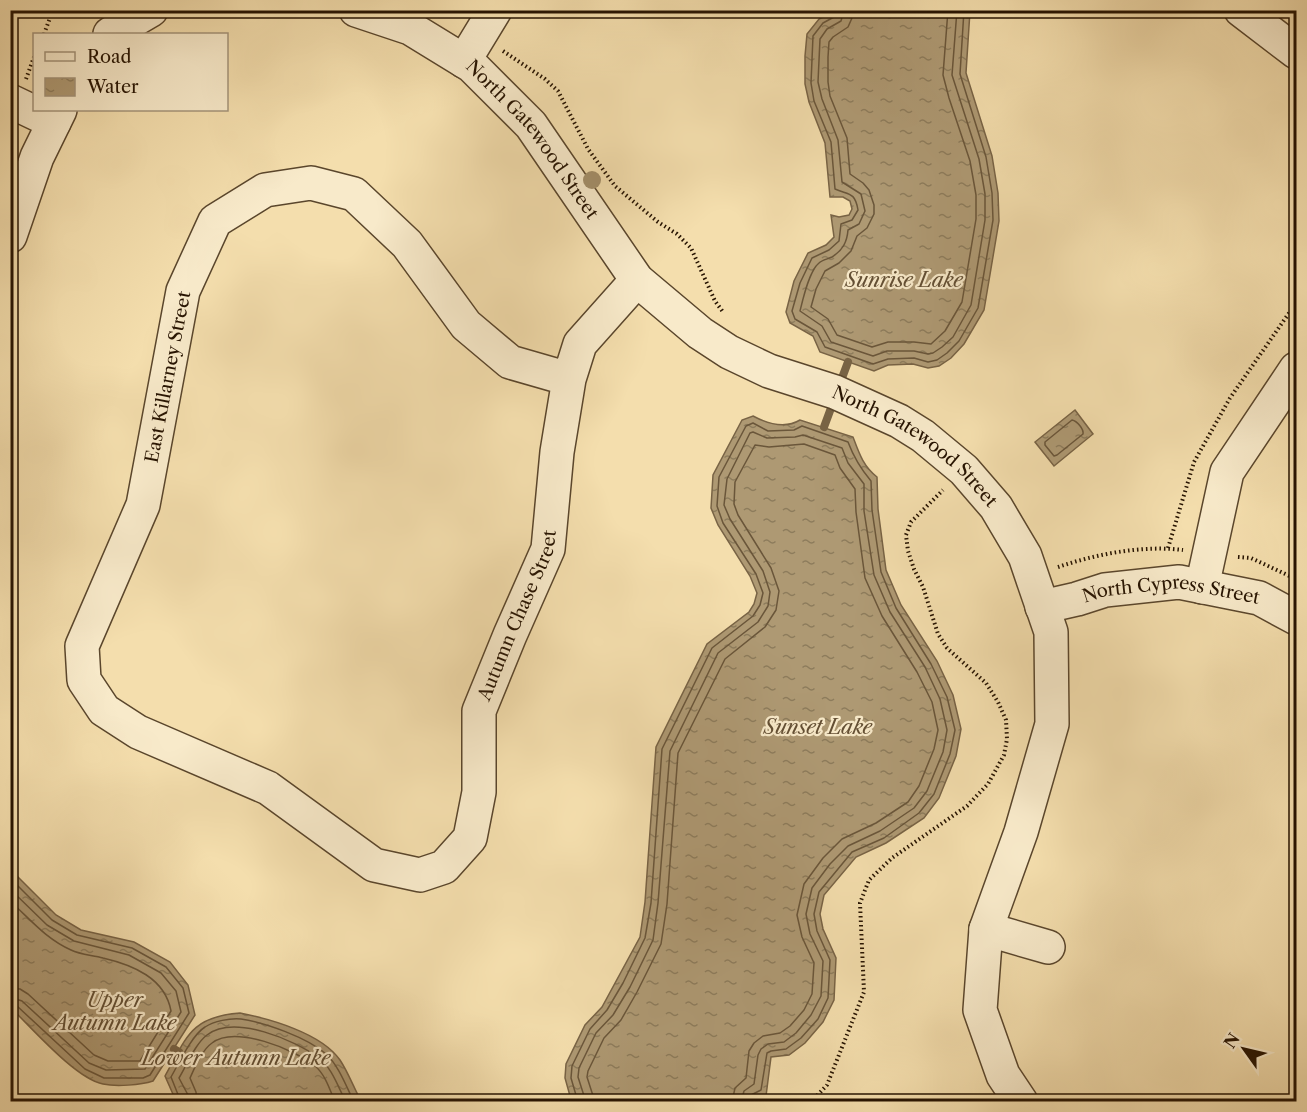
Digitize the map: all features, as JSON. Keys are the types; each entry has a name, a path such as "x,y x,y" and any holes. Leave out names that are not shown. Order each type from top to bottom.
{"street":[{"path":"112,33 151,10"},
{"name":"North Gatewood Street","path":"356,10 410,28 480,36 472,66 531,125 637,280 700,333 729,352 769,371 835,392 899,421 923,436 964,470 996,507 1025,556 1051,632 1052,724 1022,832 986,929 980,1010 1004,1076 1021,1101"},
{"path":"1241,10 1296,52"},
{"path":"10,101 33,108"},
{"path":"10,236 37,157 57,116 41,111"},
{"name":"East Killarney Street","path":"84,680 82,645 143,505 183,291 215,221 265,190 311,183 354,194 407,244 466,325 510,362 569,379"},
{"name":"Autumn Chase Street","path":"84,680 104,710 138,732 268,788 374,866 420,875 444,867 470,838 479,792 479,711 548,549 557,452 569,379 579,344 637,280"},
{"path":"1202,587 1227,472 1296,369"},
{"name":"North Cypress Street","path":"1042,607 1105,590 1179,582 1259,598 1296,618"},
{"path":"986,929 1048,947"}],"path":[{"path":"44,33 53,10"},
{"path":"480,36 545,79 558,91 578,131 603,171 615,186 658,222 677,234 691,248 715,301 723,313 731,318"},
{"path":"811,1101 827,1085 864,992 860,903 869,880 892,858 967,806 988,784 1004,755 1007,740 1006,720 998,702 986,683 947,648 938,634 923,587 908,551 906,535 911,522 964,470"},
{"path":"1057,567 1087,558 1158,548 1251,558 1296,579"}],"water":[{"name":"Sunrise Lake","path":"836,11 970,11 966,73 992,156 998,193 999,221 984,310 964,344 951,358 939,366 928,368 913,364 888,365 874,371 820,352 813,336 790,323 786,312 794,281 808,253 826,245 834,237 831,215 839,217 849,215 852,209 850,201 843,197 830,197 825,143 809,102 805,84 807,34 819,19"},
{"path":"1075,410 1093,434 1054,466 1035,442"},
{"name":"Sunset Lake","path":"753,416 782,425 800,420 853,437 865,464 877,477 878,509 886,570 901,605 937,661 953,695 961,729 956,756 939,798 924,818 886,843 856,857 824,895 820,914 823,929 836,958 834,1000 823,1022 805,1043 789,1055 771,1057 766,1096 744,1102 574,1101 570,1096 565,1078 566,1064 585,1025 602,1007 640,937 645,902 656,747 707,644 749,612 757,593 750,576 718,525 711,508 713,475 742,420"},
{"name":"Upper Autumn Lake","path":"11,870 56,915 81,930 134,942 170,962 188,985 195,1015 153,1081 115,1085 92,1080 80,1073 42,1040 11,1008"},
{"name":"Lower Autumn Lake","path":"240,1013 280,1023 321,1042 340,1060 361,1101 176,1101 165,1076 185,1040 200,1024 210,1019"}],"waterway":[{"path":"839,386 848,362"},
{"path":"824,427 834,400"},
{"path":"174,1049 179,1052"}]}
